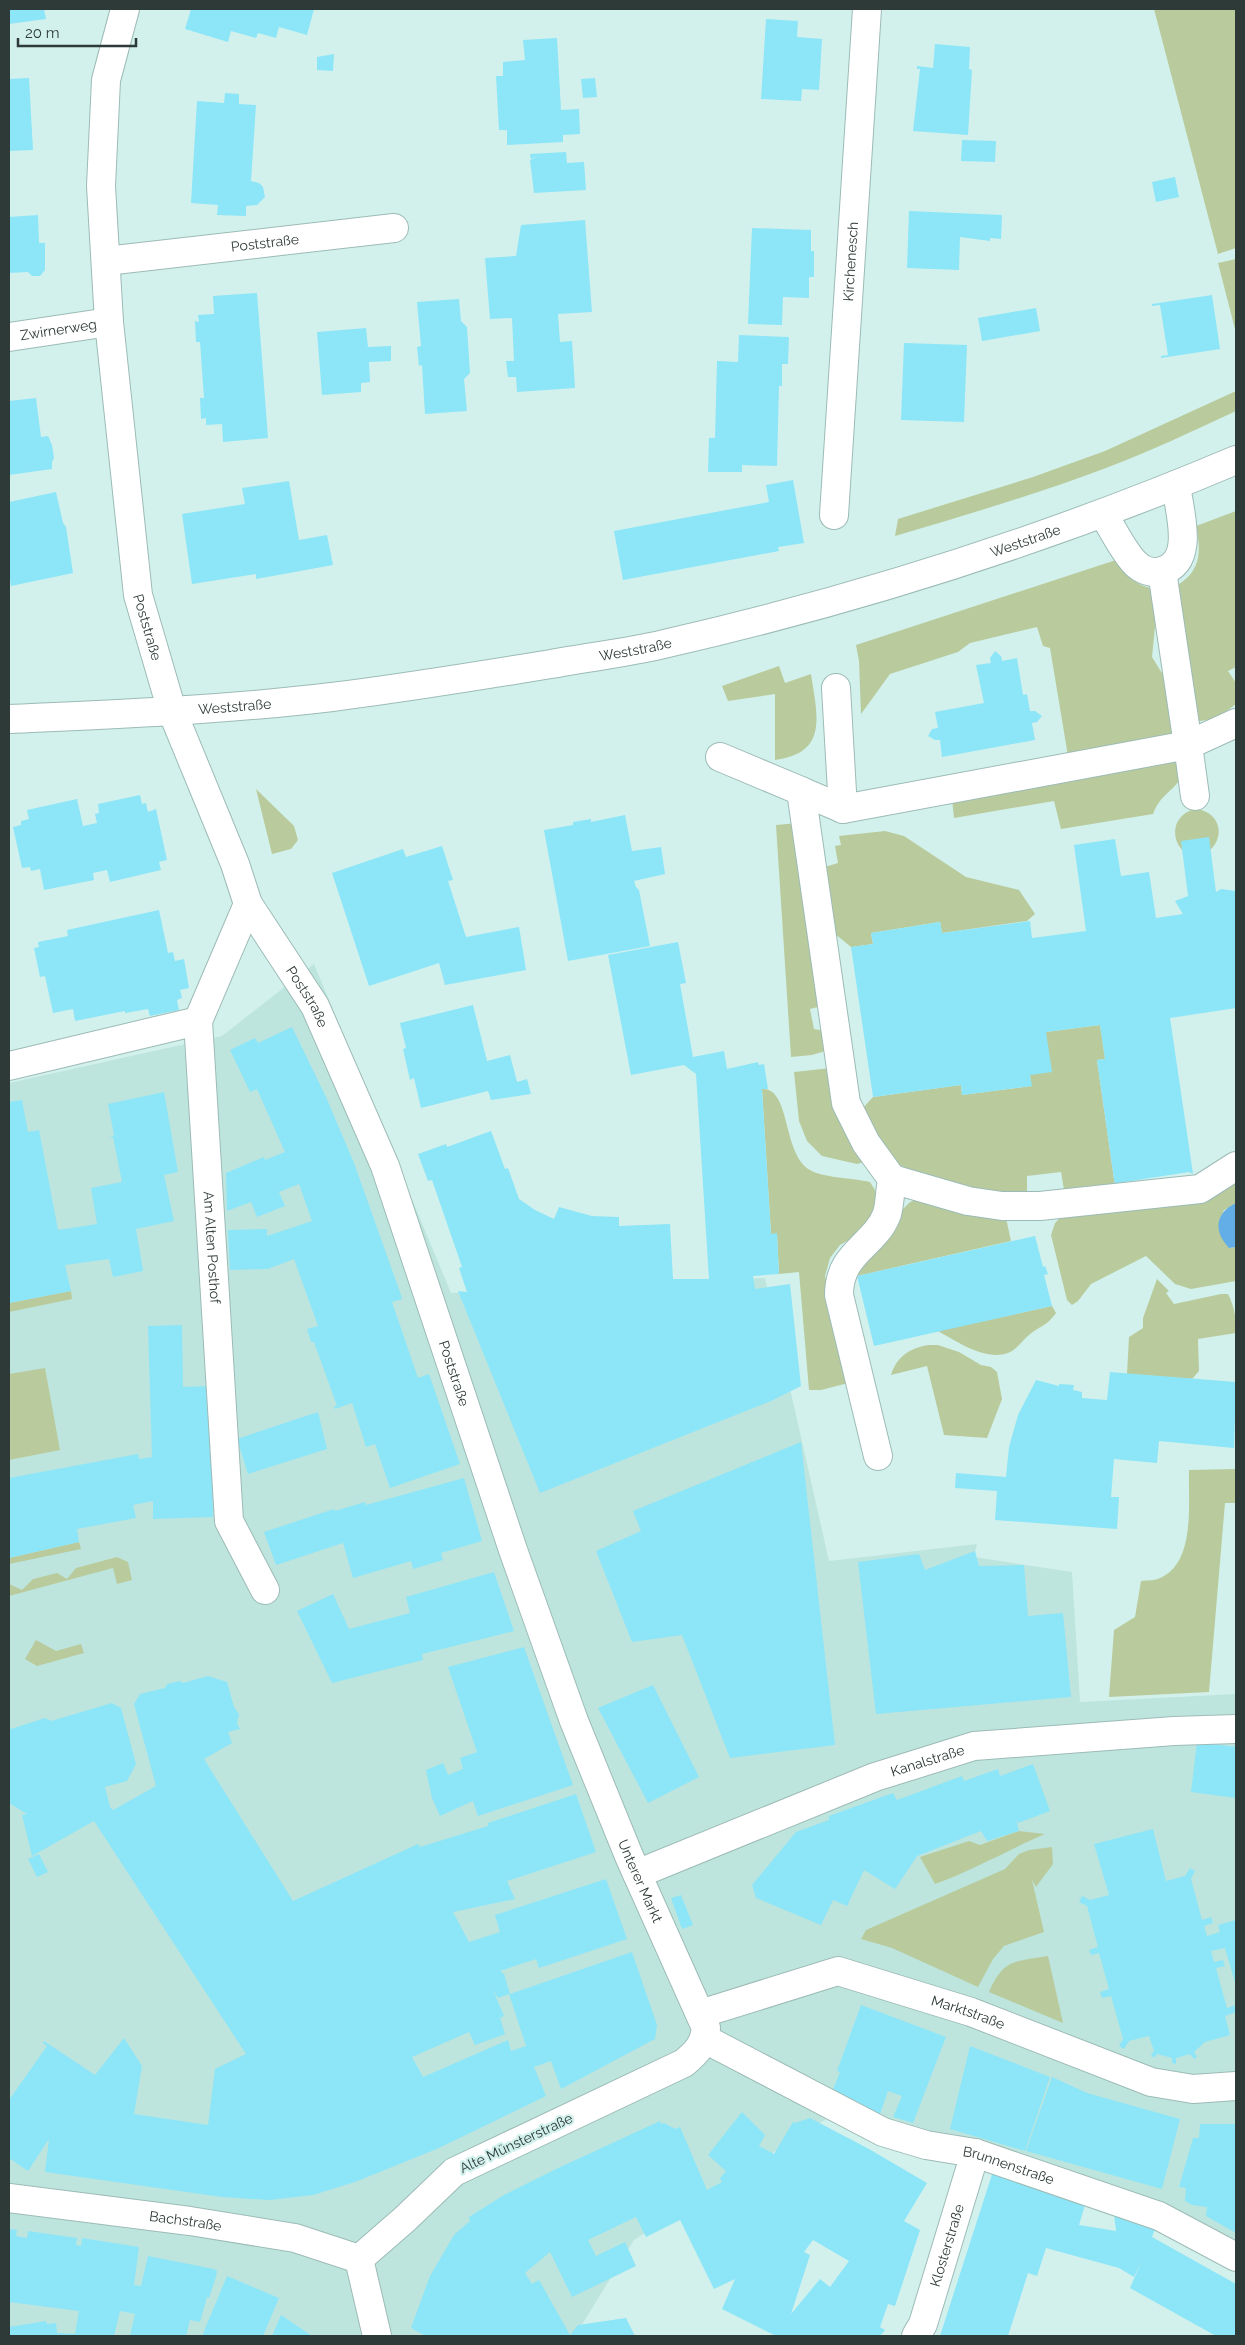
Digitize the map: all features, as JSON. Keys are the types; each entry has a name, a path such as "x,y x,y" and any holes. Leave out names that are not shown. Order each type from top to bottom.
{"street":[{"name":"Poststraße","path":"125,9 106,80 101,186 109,322 138,595 172,711 235,864 248,904 315,1006 385,1166 529,1597 574,1721"},
{"name":"Kirchenesch","path":"834,514 867,9"},
{"name":"Poststraße","path":"106,261 394,228"},
{"name":"Zwirnerweg","path":"9,337 109,322"},
{"name":"Weststraße","path":"9,719 172,711 330,697 468,678 661,645 793,614 928,575 1103,514 1236,460"},
{"path":"1103,514 1134,562 1149,571 1162,571 1175,564 1183,548 1176,485"},
{"path":"1162,571 1195,796"},
{"path":"836,688 843,808"},
{"path":"720,757 843,808 1188,746 1236,723"},
{"path":"802,791 846,1103 866,1143 892,1179 968,1201 1002,1206 1040,1206 1200,1189 1236,1166"},
{"name":"Am Alten Posthof","path":"248,904 198,1021 229,1521 265,1590"},
{"path":"9,1066 198,1021"},
{"path":"878,1456 839,1295 839,1283 848,1261 871,1238 887,1214 892,1179"},
{"name":"Unterer Markt","path":"574,1721 703,2027"},
{"name":"Kanalstraße","path":"637,1874 875,1777 974,1746 1174,1731 1236,1729"},
{"name":"Marktstraße","path":"703,2027 838,1971 971,2012 1151,2082 1193,2089 1236,2086"},
{"name":"Alte Münsterstraße","path":"359,2259 406,2219 454,2172 684,2063 700,2050 703,2027"},
{"name":"Brunnenstraße","path":"703,2027 780,2078 883,2132 926,2145 975,2153 1159,2216 1236,2257"},
{"name":"Klosterstraße","path":"916,2336 923,2324 975,2153"},
{"name":"Bachstraße","path":"9,2198 190,2221 294,2238 359,2259"},
{"path":"359,2259 377,2336"}],"shaded area":[{"path":"314,964 451,1293 765,1278 829,1561 977,1544 974,1557 1072,1572 1080,1702 1236,1694 1236,2245 839,2111 634,2240 575,2336 9,2336 9,1083 222,1036"}],"green space":[{"path":"1154,9 1236,9 1236,248 1218,254"},
{"path":"1236,259 1236,333 1218,263"},
{"path":"1236,391 1236,411 1172,441 1080,478 895,536 898,519 1033,477 1105,451"},
{"path":"1236,511 1236,667 1228,671 1236,683 1236,704 1217,718 1195,722 1174,587 1189,576 1197,562 1199,545 1196,526"},
{"path":"1119,559 1123,570 1130,578 1150,588 1156,617 1152,657 1165,678 1173,735 1068,756 1050,648 1043,646 1037,627 970,643 958,652 890,674 861,714 859,661 856,645"},
{"path":"779,666 785,683 811,674 816,704 816,730 812,741 804,749 792,756 775,760 775,694 728,701 722,686"},
{"path":"1176,758 1181,778 1159,802 1153,814 1061,829 1054,801 954,818 952,799"},
{"path":"256,789 294,826 298,840 291,849 272,854"},
{"path":"1194,809 1202,810 1209,814 1217,824 1219,830 1218,837 1210,850 1182,850 1178,844 1175,832 1178,820"},
{"path":"798,823 822,1006 810,1009 814,1029 825,1031 829,1050 812,1055 791,1057 776,825"},
{"path":"885,831 904,836 966,877 1019,890 1035,914 1027,921 942,933 940,922 871,933 873,944 851,947 834,933 825,867 838,863 835,846 841,845 839,836"},
{"path":"1100,1025 1105,1059 1097,1060 1115,1186 1064,1190 1061,1172 1027,1176 1027,1193 1000,1195 934,1180 895,1163 861,1110 873,1097 961,1085 962,1095 1031,1086 1030,1075 1046,1032"},
{"path":"831,1068 839,1121 851,1145 864,1162 857,1164 822,1156 807,1141 799,1121 794,1072"},
{"path":"762,1089 771,1091 778,1099 790,1137 801,1162 816,1173 870,1182 875,1190 876,1207 866,1230 840,1245 830,1258 825,1276 852,1382 821,1390 809,1390 799,1272 779,1274 777,1234 771,1234"},
{"path":"1236,1182 1236,1203 1223,1211 1229,1248 1236,1247 1236,1281 1191,1289 1175,1284 1146,1256 1091,1284 1078,1301 1072,1305 1067,1300 1051,1235 1055,1223 1061,1217 1211,1193"},
{"path":"918,1199 1006,1218 1011,1241 857,1276 857,1267 903,1209 910,1202"},
{"path":"1157,1279 1169,1291 1166,1293 1174,1304 1228,1294 1232,1304 1236,1333 1198,1339 1199,1371 1192,1379 1127,1374 1129,1337 1143,1328 1143,1318"},
{"path":"71,1291 72,1299 9,1312 9,1303"},
{"path":"1052,1306 1056,1313 1052,1318 1029,1335 1014,1350 999,1355 972,1349 938,1331"},
{"path":"938,1345 959,1352 981,1365 991,1367 997,1372 1002,1399 987,1438 944,1435 927,1366 891,1375 897,1363 905,1354 916,1348"},
{"path":"45,1368 60,1450 9,1460 9,1374"},
{"path":"1236,1469 1236,1503 1225,1503 1209,1692 1109,1697 1114,1630 1135,1617 1141,1581 1158,1579 1172,1570 1180,1559 1185,1546 1189,1514 1189,1470"},
{"path":"79,1542 81,1549 9,1564 9,1558"},
{"path":"117,1557 128,1562 132,1580 117,1584 113,1568 9,1596 9,1584 22,1590 33,1579 57,1573 67,1579 76,1568"},
{"path":"36,1640 56,1651 81,1644 84,1653 37,1666 25,1659"},
{"path":"1019,1831 1045,1834 963,1873 935,1884 920,1857 969,1841 980,1845"},
{"path":"1052,1847 1053,1864 1036,1887 1032,1880 1044,1932 1004,1946 993,1959 978,1987 892,1948 861,1939 866,1930 1005,1869 1019,1854 1029,1850"},
{"path":"1048,1956 1063,2023 989,1992 994,1981 1005,1967 1018,1961"}],"water":[{"path":"1236,1203 1236,1247 1229,1248 1220,1235 1219,1223 1220,1217 1224,1212"}],"building":[{"path":"9,9 44,9 46,19 9,24"},
{"path":"191,9 314,9 307,35 279,27 276,38 258,33 256,38 231,31 228,42 185,29"},
{"path":"766,19 798,21 797,37 822,39 819,90 802,89 801,101 761,99"},
{"path":"557,38 561,110 579,109 580,134 563,135 563,142 507,145 507,130 499,130 496,76 503,76 503,62 525,60 523,40"},
{"path":"935,44 970,47 969,69 972,70 968,135 913,131 920,69 917,69 917,66 933,68"},
{"path":"334,54 333,71 317,70 317,57"},
{"path":"29,78 33,150 9,151 9,79"},
{"path":"595,78 597,97 583,98 581,79"},
{"path":"225,93 239,94 239,104 256,105 251,181 259,183 263,187 265,197 257,205 246,206 246,216 217,215 218,205 191,203 197,101 224,103"},
{"path":"962,140 996,141 995,162 961,161"},
{"path":"566,152 567,163 584,162 586,190 534,193 530,160 540,155 531,159 530,154"},
{"path":"1175,177 1179,197 1156,202 1152,182"},
{"path":"909,211 1002,215 1001,239 990,238 990,241 960,237 959,270 907,268"},
{"path":"38,215 39,243 45,243 45,270 40,276 32,276 28,272 9,273 9,217"},
{"path":"585,220 592,312 558,314 560,342 572,341 575,388 517,392 516,377 508,377 506,361 514,361 512,318 490,319 485,258 516,256 521,225"},
{"path":"752,228 811,230 811,251 814,251 814,277 809,277 809,298 783,297 782,325 748,324"},
{"path":"257,293 268,438 223,442 222,424 206,425 206,418 201,419 200,398 204,398 200,342 196,342 195,321 199,322 198,315 214,314 213,296"},
{"path":"1212,295 1220,349 1161,358 1161,356 1168,355 1160,305 1152,306 1152,304"},
{"path":"459,299 461,321 467,327 470,373 464,379 467,411 425,414 422,365 419,366 417,347 421,346 417,302"},
{"path":"1036,308 1040,331 982,341 978,318"},
{"path":"366,328 368,347 391,346 391,361 369,362 370,382 361,383 361,392 322,395 317,332"},
{"path":"739,335 789,337 788,364 782,364 782,386 779,386 777,466 742,465 742,472 708,472 709,438 715,438 717,361 738,362"},
{"path":"904,343 967,345 964,422 901,420"},
{"path":"36,398 41,437 48,436 52,445 54,458 52,469 9,475 9,401"},
{"path":"793,480 804,543 778,547 779,551 623,580 614,531 769,502 766,485"},
{"path":"289,481 299,540 327,535 333,565 256,579 256,574 192,584 182,514 245,504 242,488"},
{"path":"56,492 63,523 66,527 73,573 11,586 9,573 9,502"},
{"path":"995,651 1001,656 1002,661 1017,658 1023,695 1027,694 1030,711 1035,711 1042,716 1037,722 1032,723 1035,740 942,757 940,740 935,740 928,736 932,729 938,728 935,712 984,703 976,665 991,663 990,658"},
{"path":"140,795 142,804 146,803 148,812 156,809 167,860 159,862 161,870 110,882 107,870 93,873 94,880 44,890 40,869 31,871 30,867 22,868 13,827 21,825 21,821 29,819 27,810 77,799 83,826 97,823 95,814 99,813 98,804"},
{"path":"625,815 632,851 661,847 665,874 634,881 639,890 650,946 568,961 544,830 573,825 573,822 591,819 591,822"},
{"path":"1209,837 1216,892 1221,889 1236,891 1236,1008 1170,1018 1193,1174 1189,1172 1118,1183 1115,1186 1097,1060 1105,1059 1100,1025 1046,1032 1052,1072 1030,1075 1032,1086 962,1095 961,1085 873,1097 851,947 873,944 871,933 940,922 942,933 1030,921 1032,938 1086,931 1074,845 1115,839 1121,876 1149,872 1156,918 1183,914 1175,901 1188,896 1181,841"},
{"path":"442,846 453,880 448,881 466,937 519,927 526,970 445,985 439,963 369,986 332,873 403,849 406,857"},
{"path":"159,910 168,953 173,952 175,961 184,959 189,988 180,990 182,998 177,1000 179,1010 150,1016 148,1009 125,1013 125,1011 75,1021 73,1009 53,1013 45,976 40,977 34,948 39,947 38,942 68,936 67,930"},
{"path":"678,942 686,983 680,984 693,1057 724,1051 727,1069 758,1062 759,1065 764,1064 768,1089 762,1089 771,1234 777,1233 779,1274 753,1276 755,1289 790,1284 801,1386 771,1401 540,1493 458,1291 467,1292 459,1268 462,1267 432,1180 428,1181 418,1154 446,1144 447,1147 491,1131 505,1169 508,1168 519,1199 535,1210 554,1219 559,1207 592,1216 619,1217 619,1226 670,1224 673,1279 709,1279 696,1074 684,1065 631,1075 608,955"},
{"path":"473,1005 487,1061 510,1055 517,1082 527,1079 531,1094 491,1100 488,1091 421,1108 414,1078 410,1080 403,1049 406,1048 400,1023"},
{"path":"292,1027 326,1097 354,1163 401,1295 402,1299 392,1302 418,1378 429,1374 460,1464 390,1488 375,1444 366,1447 352,1403 335,1409 334,1406 337,1406 314,1342 311,1342 307,1329 318,1326 294,1259 268,1269 230,1270 228,1230 267,1229 267,1236 312,1221 299,1184 279,1192 285,1206 257,1217 251,1202 227,1211 226,1173 264,1157 265,1160 285,1152 257,1089 250,1092 230,1050 255,1038 258,1043"},
{"path":"164,1092 178,1172 164,1175 174,1221 136,1229 143,1271 113,1277 109,1259 65,1265 71,1291 9,1303 9,1102 22,1100 28,1132 39,1130 58,1230 97,1224 91,1188 122,1182 113,1137 109,1138 114,1135 108,1104"},
{"path":"1035,1236 1043,1267 1045,1266 1048,1274 1044,1275 1052,1306 874,1346 857,1276"},
{"path":"182,1325 183,1387 210,1386 213,1517 153,1519 153,1501 133,1505 136,1518 77,1529 79,1542 9,1558 9,1478 138,1454 139,1459 152,1457 148,1326"},
{"path":"1110,1372 1236,1382 1234,1448 1159,1441 1157,1463 1114,1459 1111,1497 1119,1497 1117,1529 995,1520 997,1491 955,1488 956,1473 1006,1477 1009,1447 1018,1415 1036,1380 1059,1386 1059,1384 1074,1385 1073,1390 1082,1392 1082,1398 1107,1400"},
{"path":"318,1412 327,1449 248,1474 237,1439"},
{"path":"801,1442 835,1745 730,1758 682,1635 632,1642 596,1551 641,1531 633,1511"},
{"path":"464,1478 482,1541 441,1553 443,1560 413,1569 411,1561 353,1578 343,1543 276,1565 264,1532 334,1509 335,1511 365,1502 366,1505"},
{"path":"975,1551 979,1566 1024,1565 1028,1616 1063,1613 1071,1697 876,1714 858,1562 919,1554 925,1570"},
{"path":"494,1572 514,1631 422,1654 423,1660 332,1683 297,1611 333,1594 349,1629 410,1613 406,1597"},
{"path":"524,1647 573,1785 478,1816 473,1801 440,1816 432,1798 426,1770 443,1763 448,1775 463,1769 460,1758 477,1752 448,1667"},
{"path":"208,1676 227,1682 234,1707 239,1714 237,1723 240,1729 228,1732 232,1743 204,1759 293,1901 418,1844 420,1847 488,1826 488,1823 576,1794 596,1852 507,1881 515,1899 453,1912 469,1942 500,1932 495,1915 606,1879 627,1939 539,1968 536,1959 500,1971 504,1974 510,1994 632,1952 657,2025 655,2039 561,2089 551,2061 534,2067 546,2096 439,2148 355,2182 313,2195 270,2200 222,2197 45,2172 49,2139 28,2171 9,2158 9,2100 47,2046 43,2043 44,2041 95,2075 124,2038 142,2066 134,2114 208,2125 215,2069 246,2054 94,1821 32,1856 22,1815 27,1814 9,1803 9,1727 11,1729 45,1718 51,1721 112,1703 121,1708 136,1764 127,1781 105,1787 110,1807 113,1810 156,1786 134,1704 140,1694 165,1688 167,1684 180,1681 183,1683","holes":["493,1990 498,1998 509,1994 526,2046 511,2051 508,2040 423,2077 412,2057 469,2032 475,2045 505,2034 500,2018 504,2016"]},
{"path":"653,1685 699,1777 648,1803 598,1708"},
{"path":"1197,1742 1236,1747 1236,1798 1191,1792"},
{"path":"1033,1764 1050,1811 1018,1823 1016,1819 1019,1831 987,1841 981,1831 917,1856 895,1889 864,1870 847,1906 833,1900 821,1925 756,1898 752,1885 796,1832 829,1820 829,1816 893,1793 897,1800 962,1776 964,1781 998,1769 1000,1776"},
{"path":"1153,1829 1166,1881 1185,1876 1190,1868 1195,1871 1191,1879 1202,1920 1211,1917 1213,1923 1204,1926 1207,1936 1220,1932 1218,1925 1236,1920 1236,1986 1225,1948 1211,1951 1214,1962 1223,1960 1225,1966 1216,1968 1227,2008 1236,2005 1236,2012 1225,2016 1230,2035 1205,2042 1194,2052 1197,2057 1194,2059 1190,2054 1176,2058 1176,2064 1172,2063 1172,2058 1157,2054 1154,2058 1151,2055 1154,2051 1149,2036 1129,2041 1124,2049 1119,2046 1123,2039 1111,1996 1102,1998 1100,1992 1109,1989 1099,1953 1091,1955 1089,1950 1098,1947 1087,1906 1079,1902 1082,1896 1090,1900 1109,1895 1094,1844"},
{"path":"39,1854 48,1872 37,1877 28,1859"},
{"path":"681,1895 693,1925 682,1929 671,1898"},
{"path":"861,2005 946,2037 913,2123 893,2117 902,2096 888,2091 880,2114 832,2092 840,2072 837,2071"},
{"path":"970,2046 1050,2077 1025,2151 950,2129"},
{"path":"1052,2077 1087,2093 1180,2119 1162,2189 1026,2151"},
{"path":"742,2112 765,2135 759,2146 774,2154 793,2122 810,2118 869,2149 927,2183 904,2221 920,2230 895,2306 888,2304 880,2327 885,2330 880,2336 776,2336 722,2309 735,2279 714,2289 680,2220 646,2237 636,2217 588,2240 596,2256 625,2242 636,2266 572,2297 550,2252 525,2273 532,2284 539,2280 570,2335 578,2325 626,2318 635,2336 426,2336 411,2328 430,2276 454,2235 470,2221 469,2217 504,2195 660,2121 661,2124 664,2123 675,2129 680,2127 707,2190 722,2182 720,2178 726,2171 708,2155","holes":["813,2240 849,2261 830,2287 820,2279 791,2314 810,2255 804,2252"]},
{"path":"1200,2124 1236,2124 1236,2233 1206,2216 1207,2207 1192,2205 1185,2201 1186,2188 1179,2187 1193,2138 1199,2138"},
{"path":"995,2165 1088,2195 1079,2225 1116,2231 1113,2205 1155,2229 1152,2237 1236,2284 1236,2336 1216,2336 1130,2288 1143,2258 1134,2277 1119,2268 1046,2248 1037,2276 1028,2273 1008,2336 940,2336"},
{"path":"9,2229 17,2230 16,2236 27,2238 28,2231 77,2238 76,2245 81,2246 82,2238 139,2247 134,2285 141,2286 148,2256 214,2269 217,2271 216,2277 209,2298 207,2297 200,2322 190,2320 186,2336 130,2336 135,2314 120,2311 114,2336 9,2336 9,2327 46,2321 47,2324 56,2323 57,2333 75,2334 79,2311 9,2302"},
{"path":"227,2276 279,2298 263,2336 202,2336"},
{"path":"281,2315 312,2336 272,2336"}]}
